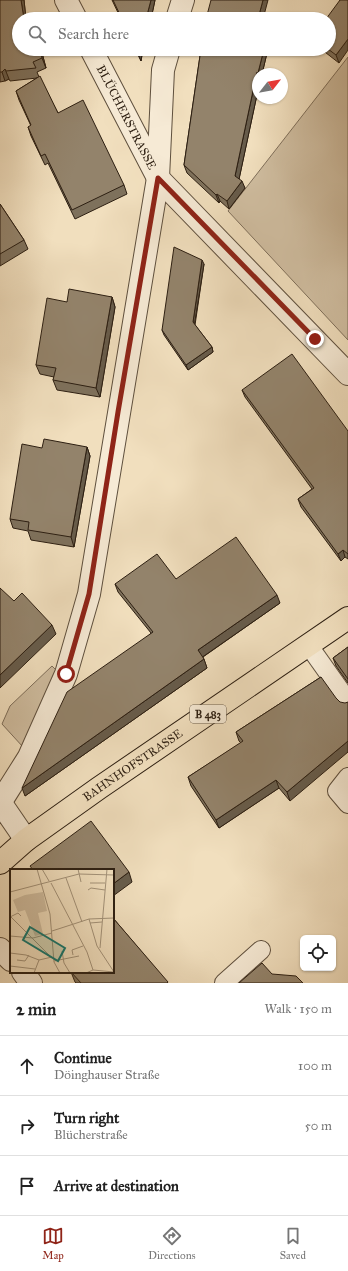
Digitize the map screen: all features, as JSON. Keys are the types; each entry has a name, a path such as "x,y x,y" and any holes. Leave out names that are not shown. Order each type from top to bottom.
{"main road":[{"name":"BAHNHOFSTRASSE","path":"0,863 26,840 98,788 348,618"}],"street":[{"path":"66,0 72,12"},
{"path":"180,12 183,0"},
{"name":"BLÜCHERSTRASSE","path":"96,56 158,178 348,374"},
{"path":"26,840 0,802 29,757 66,674 89,594 158,178 163,70 167,56"},
{"path":"0,949 10,959"},
{"path":"24,973 31,983"}],"lane":[{"path":"308,646 348,701"},
{"path":"348,777 337,790 348,804"},
{"path":"224,983 261,950"}],"shaded area":[{"path":"348,57 348,340 228,211"},
{"path":"52,666 57,671 23,747 2,724 10,706"}],"building":[{"path":"0,0 21,0 23,12 12,12 12,56 42,56 42,58 33,62 36,68 6,71 5,69 0,72"},
{"path":"113,0 151,0 148,12 119,12"},
{"path":"211,0 263,0 260,12 208,12"},
{"path":"340,0 348,0 348,39 336,55 336,12 331,12"},
{"path":"200,56 262,56 259,68 252,68 252,96 235,176 242,181 227,201 217,194 216,195 184,165"},
{"path":"40,76 58,113 83,100 124,185 72,210 45,154 41,156 28,127 31,125 16,91"},
{"path":"0,204 24,240 0,254"},
{"path":"174,247 202,260 193,322 212,347 186,365 162,330"},
{"path":"69,289 112,297 96,388 53,380 56,368 36,365 47,298 67,302"},
{"path":"292,354 348,431 348,554 343,550 338,554 298,499 314,488 242,390"},
{"path":"44,439 87,447 71,537 28,530 29,522 10,519 22,444 42,448"},
{"path":"236,537 277,595 198,650 204,659 22,788 67,692 153,632 115,584 157,554 176,579"},
{"path":"0,588 14,601 22,593 52,625 0,675"},
{"path":"348,647 348,679 333,658"},
{"path":"321,677 340,702 348,702 348,741 287,792 276,780 216,820 188,777 243,741 236,732"},
{"path":"91,821 129,872 114,883 114,869 32,869 30,866"},
{"path":"114,919 168,982 167,983 81,983 72,973 114,973"},
{"path":"262,963 272,974 296,976 303,983 239,983"}],"route":[{"path":"66,674 89,594 158,178 315,339"}]}
